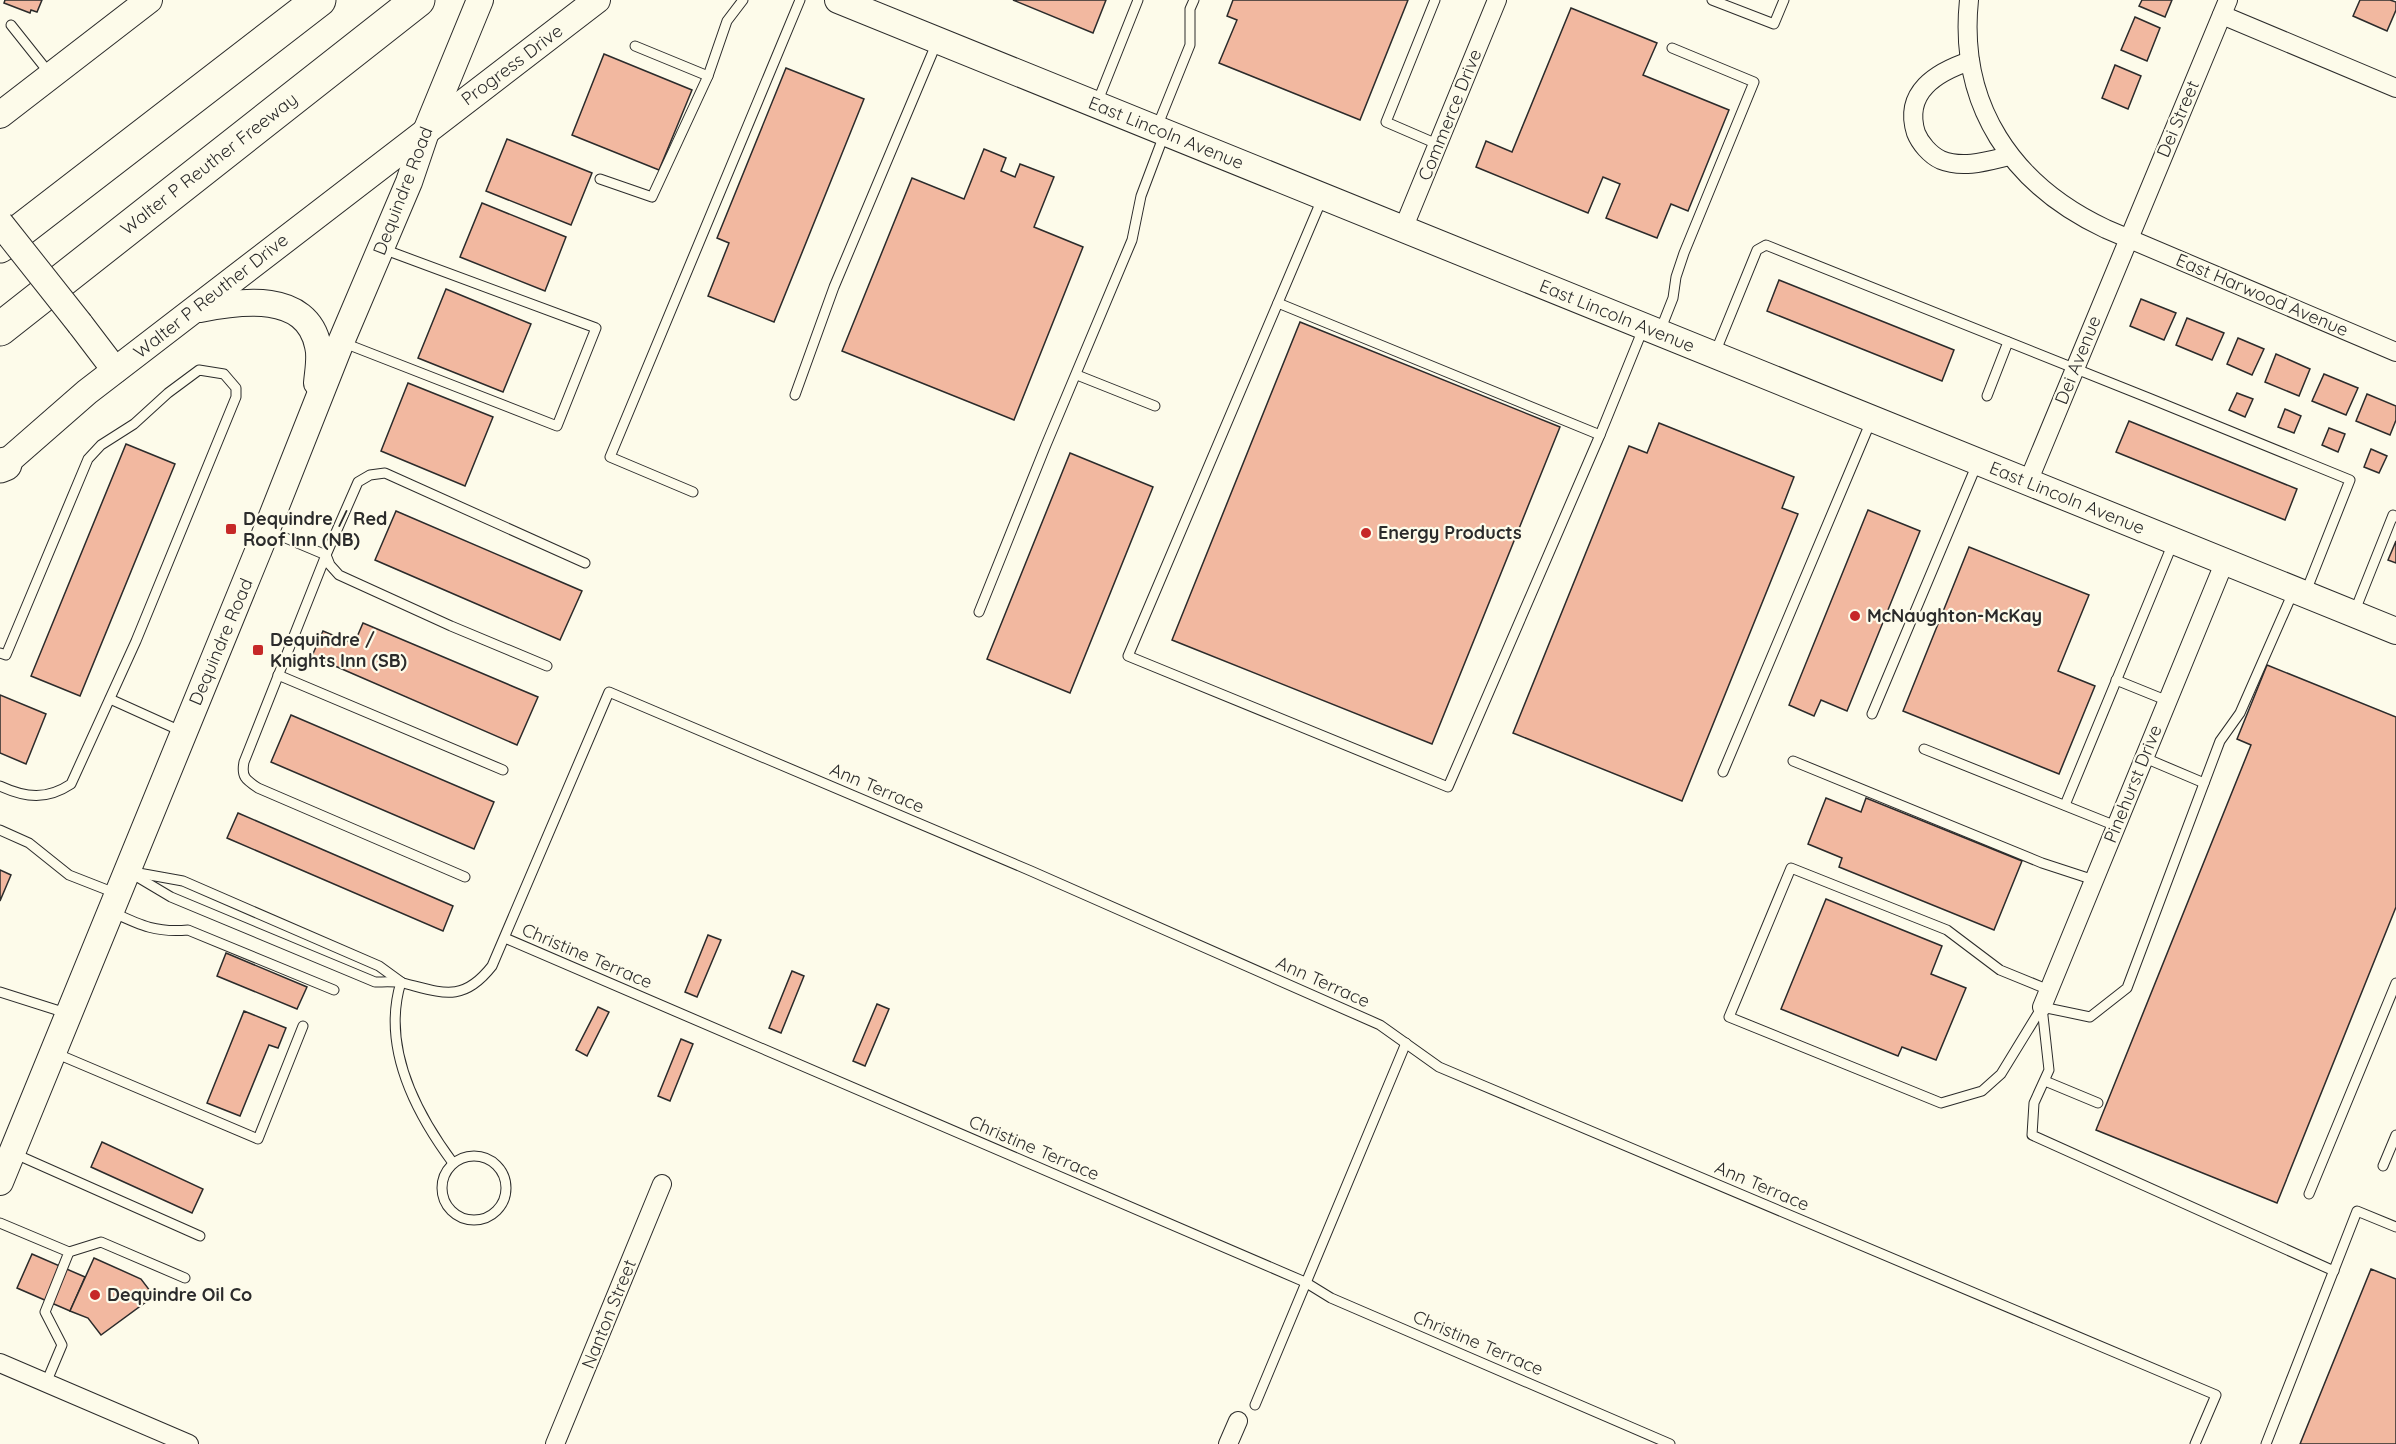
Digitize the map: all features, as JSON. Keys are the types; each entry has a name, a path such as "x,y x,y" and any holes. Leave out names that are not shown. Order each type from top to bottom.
{"highway":[{"path":"0,246 319,0"},
{"name":"Walter P Reuther Freeway","path":"0,329 418,0"}],"main road":[{"path":"0,115 149,0"},
{"name":"Progress Drive","path":"428,129 597,0"},
{"name":"East Lincoln Avenue","path":"838,0 2396,631"},
{"name":"Dequindre Road","path":"0,1182 267,530 479,3"},
{"name":"Walter P Reuther Drive","path":"2,466 115,370 428,129"},
{"path":"0,223 115,370"},
{"path":"192,311 230,303 256,301 283,307 297,314 309,326 316,337 319,348 315,407"}],"street":[{"name":"Commerce Drive","path":"1403,229 1497,0"},
{"name":"East Harwood Avenue","path":"1969,0 1970,61 1983,106 2009,156 2043,191 2058,203 2089,221 2128,239 2396,352"},
{"path":"2225,8 2396,88"},
{"name":"Dei Street","path":"2128,239 2225,8"},
{"path":"1970,61 1938,74 1923,88 1913,110 1918,139 1926,149 1940,159 1957,163 1973,164 2009,156"},
{"path":"0,97 46,80"},
{"name":"Dei Avenue","path":"2028,482 2128,239"},
{"name":"Pinehurst Drive","path":"2042,1007 2225,561"},
{"name":"Nanton Street","path":"555,1444 662,1184"},
{"path":"0,1363 189,1444"},
{"path":"1228,1444 1238,1421"}],"lane":[{"path":"600,179 652,197 708,76 727,21 743,0"},
{"path":"693,492 610,457 800,0"},
{"path":"1096,105 1138,0"},
{"path":"979,612 1132,240 1141,196 1190,45 1190,9 1194,0"},
{"path":"1435,0 1386,122 1437,144"},
{"path":"1712,0 1774,24 1784,0"},
{"path":"11,26 46,80"},
{"path":"795,395 834,287 938,40"},
{"path":"635,46 708,76"},
{"path":"1323,197 1128,656 1448,787 1600,435 1651,330 1673,298 1676,277 1684,253 1754,82 1672,48"},
{"path":"1714,356 1757,250 1766,245 2074,369 2125,387 2350,480 2300,591 2240,713 2220,741 2127,988 2090,1017 2042,1007"},
{"path":"341,342 557,426 596,328 381,248"},
{"path":"1278,303 1600,435"},
{"path":"1987,396 2008,342"},
{"path":"0,653 6,655 88,459 101,445 134,424 168,393 199,370 224,374 236,388 236,397 110,699 70,784 56,794 35,796 12,792 0,786"},
{"path":"1077,375 1155,406"},
{"path":"1723,772 1872,418"},
{"path":"1872,714 1978,462"},
{"path":"465,877 246,780 242,772 244,762 326,555 358,482 370,475 385,473 585,563"},
{"path":"2353,614 2393,515 2396,517"},
{"path":"267,530 326,555 330,565 339,575 547,666"},
{"path":"2065,805 2174,540"},
{"path":"278,675 503,770"},
{"path":"2116,680 2168,701"},
{"name":"Ann Terrace","path":"505,938 609,692 1031,871 1380,1025 1439,1066 2216,1395 2195,1444"},
{"path":"110,699 183,732"},
{"path":"1924,749 2116,826"},
{"path":"2145,758 2204,783"},
{"path":"1793,761 2042,863 2094,880"},
{"path":"0,830 29,843 69,875 119,892 154,929 168,932 188,930 334,990"},
{"path":"2042,1007 2001,1074 1982,1091 1941,1103 1729,1017 1791,868 1947,930 2000,970 2049,990"},
{"name":"Christine Terrace","path":"119,892 183,881 379,966 401,982"},
{"name":"Christine Terrace","path":"119,892 171,897 375,982 401,982 446,993 470,988 481,980 492,966 505,938 1305,1282 1331,1298 1670,1444"},
{"path":"401,982 393,1013 400,1064 429,1130 453,1163"},
{"path":"2309,1194 2396,983"},
{"path":"0,992 68,1014"},
{"path":"2042,1007 2049,1070 2034,1102 2032,1135 2334,1271"},
{"path":"53,1052 258,1139 303,1026"},
{"path":"1255,1405 1406,1043"},
{"path":"2045,1081 2098,1103"},
{"path":"2383,1166 2396,1135"},
{"path":"12,1153 200,1236"},
{"path":"474,1155 485,1157 495,1163 506,1182 506,1193 502,1204 495,1212 485,1218 465,1218 456,1214 449,1207 444,1199 443,1179 453,1163 463,1157 474,1155"},
{"path":"2266,1444 2357,1211 2396,1227"},
{"path":"0,1223 69,1252 101,1242 185,1278"},
{"path":"46,1383 63,1345 45,1312 69,1252"}],"building":[{"path":"5,0 42,0 37,12 31,10 30,13 4,3"},
{"path":"1013,0 1106,0 1093,33"},
{"path":"1233,0 1408,0 1360,120 1219,63 1237,20 1227,16"},
{"path":"2142,0 2172,0 2165,17 2139,6"},
{"path":"2360,0 2396,2 2396,10 2387,31 2353,16"},
{"path":"1571,8 1657,43 1643,75 1729,110 1688,211 1671,204 1657,238 1606,218 1620,184 1603,177 1588,213 1476,167 1486,141 1512,152"},
{"path":"2135,17 2160,28 2147,61 2121,50"},
{"path":"604,54 692,90 659,170 572,135"},
{"path":"2115,65 2141,76 2128,109 2102,98"},
{"path":"786,68 864,99 774,322 708,296 729,243 717,238"},
{"path":"507,139 592,173 571,225 486,191"},
{"path":"984,149 1006,158 1001,171 1015,177 1020,164 1054,177 1034,227 1083,247 1014,420 842,351 912,178 964,199"},
{"path":"482,203 566,237 545,291 460,257"},
{"path":"1779,280 1954,350 1942,381 1767,311"},
{"path":"446,289 531,324 503,392 418,358"},
{"path":"2141,299 2176,313 2164,340 2130,326"},
{"path":"2187,318 2224,333 2212,360 2176,345"},
{"name":"Energy Products","path":"1300,322 1560,427 1432,744 1172,640"},
{"path":"2238,338 2264,349 2252,375 2227,364"},
{"path":"2276,354 2310,369 2299,396 2265,382"},
{"path":"2324,374 2358,388 2346,415 2312,401"},
{"path":"408,383 493,417 465,486 381,451"},
{"path":"2237,393 2253,399 2245,417 2229,410"},
{"path":"2367,394 2396,406 2396,420 2390,435 2356,421"},
{"path":"2285,409 2301,416 2294,433 2278,427"},
{"path":"2129,421 2297,489 2285,520 2116,452"},
{"path":"1659,423 1794,477 1782,508 1798,514 1682,801 1513,733 1629,446 1647,453"},
{"path":"2329,428 2345,434 2338,452 2322,445"},
{"path":"126,444 175,464 80,696 31,676"},
{"path":"2371,449 2387,456 2379,473 2364,467"},
{"path":"1070,453 1153,487 1070,693 987,659"},
{"name":"McNaughton-McKay","path":"1868,510 1920,531 1847,711 1821,700 1814,716 1789,705"},
{"path":"396,511 582,591 560,640 375,560"},
{"path":"2396,541 2396,563 2388,560"},
{"path":"1969,547 2089,595 2058,671 2095,686 2059,774 1903,711"},
{"path":"363,623 538,697 517,745 312,656 323,631 354,644"},
{"path":"2267,665 2396,717 2396,907 2277,1203 2096,1130 2251,745 2237,739"},
{"path":"0,695 46,714 26,764 0,753"},
{"path":"291,715 494,802 474,849 271,762"},
{"path":"1826,798 1861,812 1866,798 2022,861 1994,930 1839,867 1842,858 1808,844"},
{"path":"238,813 453,906 443,931 227,838"},
{"path":"0,870 11,875 0,901"},
{"path":"1826,899 1942,946 1931,974 1966,988 1936,1060 1902,1047 1898,1056 1781,1009"},
{"path":"708,935 721,940 697,997 685,992"},
{"path":"226,953 307,987 297,1009 217,976"},
{"path":"792,971 804,976 781,1033 769,1028"},
{"path":"877,1004 889,1009 865,1066 853,1061"},
{"path":"598,1007 609,1012 587,1056 576,1050"},
{"path":"244,1011 286,1028 278,1048 269,1045 240,1116 207,1103"},
{"path":"681,1039 693,1044 670,1101 658,1096"},
{"path":"102,1142 203,1189 192,1213 91,1167"},
{"path":"32,1254 85,1277 70,1311 17,1288"},
{"path":"94,1258 141,1279 154,1296 101,1335 88,1318 70,1311"},
{"path":"2371,1269 2396,1279 2396,1444 2300,1444"}],"place":[{"name":"Dequindre / Red Roof Inn (NB)","path":"231,529"},
{"name":"Energy Products","path":"1366,533"},
{"name":"McNaughton-McKay","path":"1855,616"},
{"name":"Dequindre / Knights Inn (SB)","path":"258,650"},
{"name":"Dequindre Oil Co","path":"95,1295"}]}
